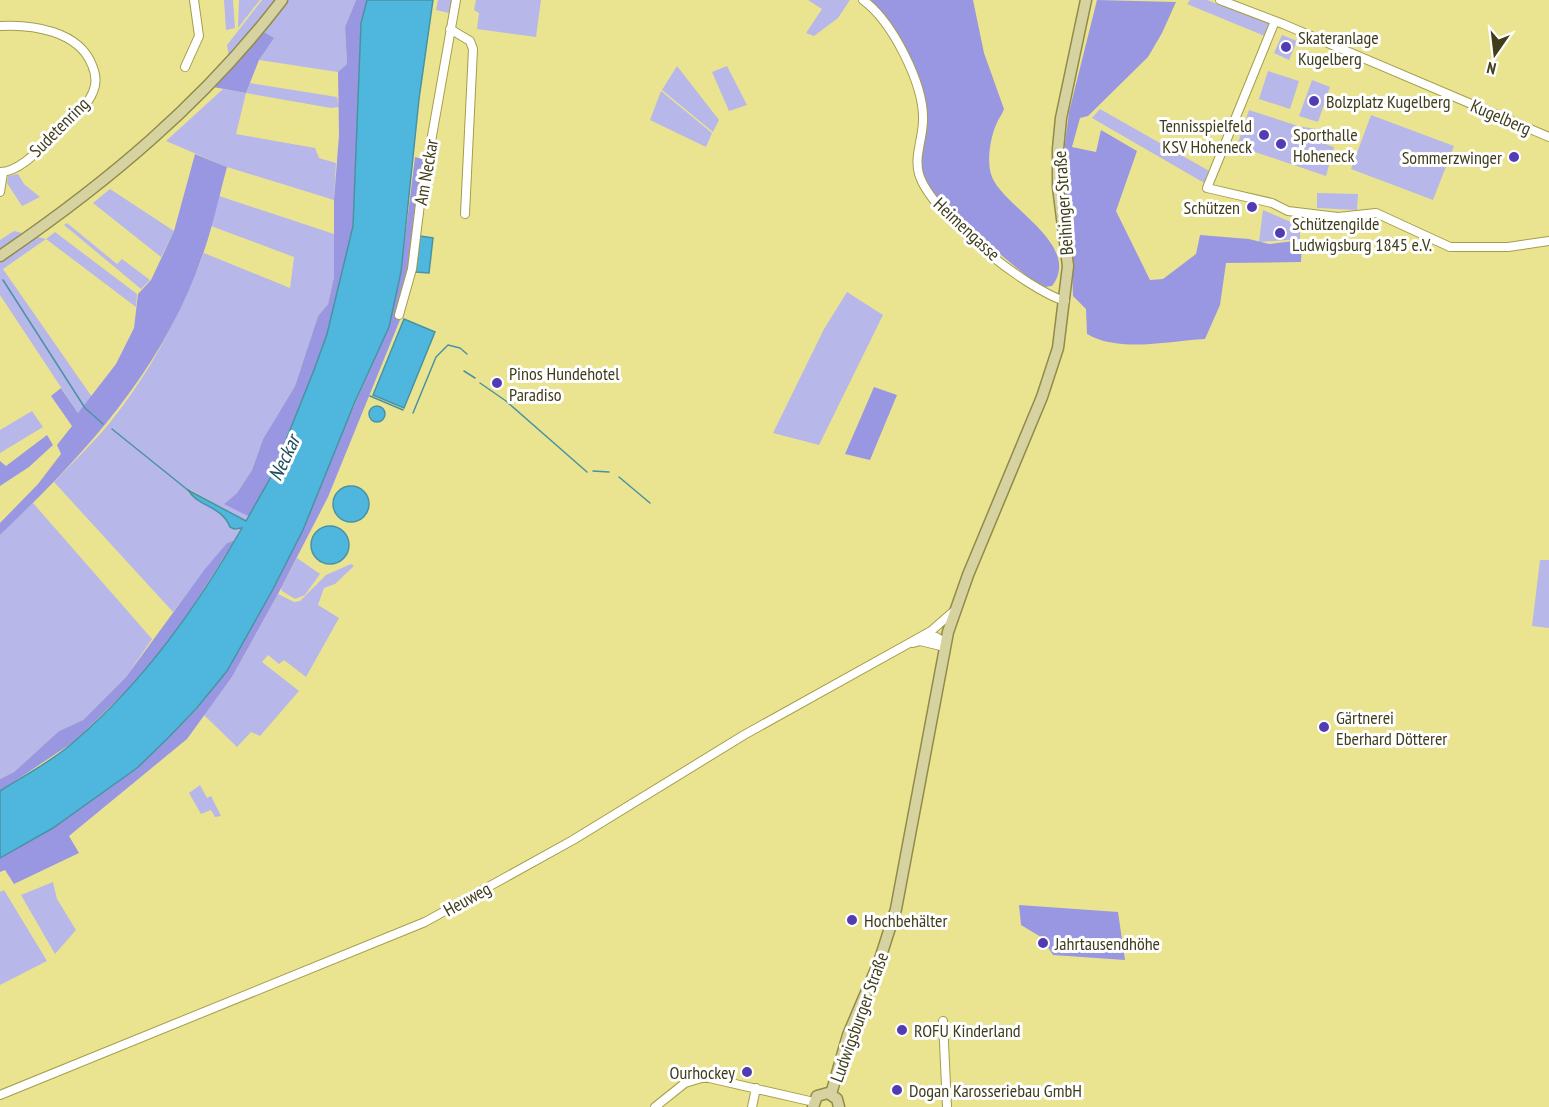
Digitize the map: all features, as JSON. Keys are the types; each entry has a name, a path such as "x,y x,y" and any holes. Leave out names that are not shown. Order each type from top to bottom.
{"main road":[{"path":"0,256 103,181 164,129 227,68 282,0"},
{"name":"Beihinger Straße","path":"956,608 1053,367 1065,301 1068,266 1058,187 1058,149 1061,118 1086,0"},
{"name":"Ludwigsburger Straße","path":"831,1094 848,1035 891,927 912,835 945,646 956,608"},
{"path":"813,1104 820,1095 831,1094 837,1099 839,1107"}],"street":[{"path":"185,67 199,36 193,0"},
{"name":"Am Neckar","path":"399,315 412,269 456,0"},
{"name":"Heimengasse","path":"863,0 884,21 918,86 923,117 917,162 920,176 931,196 964,231 1026,281 1065,301"},
{"name":"Kugelberg","path":"1220,0 1549,137"},
{"path":"1275,21 1207,188 1272,203 1288,211 1338,217 1376,213 1450,247 1508,247 1549,241"},
{"name":"Sudetenring","path":"0,26 36,27 82,47 94,70 96,82 86,104 45,144 18,166 1,173"},
{"name":"Am Neckar","path":"450,29 470,41 473,50 465,214"},
{"path":"0,192 1,173"},
{"name":"Heuweg","path":"0,1095 425,922 590,829 744,735 941,625 956,608"},
{"path":"905,645 920,641 945,646 943,640 936,636 924,634"},
{"path":"943,1021 947,1107"},
{"path":"655,1107 675,1089 694,1079 717,1078 813,1104"},
{"path":"752,1107 756,1088"}],"shaded area":[{"path":"224,0 233,0 235,28 226,30"},
{"path":"239,0 260,0 238,28"},
{"path":"262,0 278,0 229,58 227,45"},
{"path":"285,0 356,0 345,27 347,64 338,72 259,60 273,38 264,32"},
{"path":"356,0 367,0 361,23 353,226 327,334 272,475 250,517 224,504 237,493 252,470 263,439 295,386 318,316 328,304 334,277 334,200 339,135 338,72 347,64 345,27"},
{"path":"438,0 452,0 449,13 436,10"},
{"path":"476,0 541,0 536,37 477,29 479,13 474,10"},
{"path":"808,0 850,0 838,18 814,36 806,33 822,9"},
{"path":"871,0 973,0 984,53 1004,109 991,143 989,162 991,174 1008,199 1049,240 1057,255 1059,270 1052,286 1045,287 1034,282 945,209 925,183 920,159 927,126 897,36"},
{"path":"1097,0 1176,2 1148,57 1088,116 1080,118 1072,147 1096,152 1101,130 1137,151 1116,211 1150,280 1163,279 1196,254 1200,235 1249,239 1269,244 1302,240 1301,262 1226,263 1220,305 1205,339 1145,344 1100,340 1087,334 1086,309 1073,296 1071,241 1063,173 1065,144 1069,112"},
{"path":"1190,0 1207,0 1270,24 1267,37 1187,4"},
{"path":"264,32 274,38 259,60 246,93 213,87"},
{"name":"Skateranlage Kugelberg","path":"1282,35 1297,41 1289,60 1274,53"},
{"path":"677,66 719,120 713,132 662,90"},
{"path":"727,66 747,105 729,111 712,72"},
{"path":"1268,71 1299,81 1290,109 1259,99"},
{"path":"1312,80 1330,87 1318,122 1299,116"},
{"path":"250,83 337,97 339,107 331,108 246,93"},
{"path":"223,89 246,93 236,134 315,148 319,158 336,163 334,200 227,167 166,141"},
{"path":"661,91 712,133 706,147 650,120"},
{"path":"1100,109 1211,172 1206,184 1092,118"},
{"name":"Sporthalle Hoheneck","path":"1249,110 1298,126 1321,130 1317,141 1334,147 1326,176 1237,146"},
{"path":"1371,115 1454,146 1433,200 1351,169"},
{"path":"195,154 227,167 203,254 186,296 144,372 119,407 62,473 0,535 0,523 38,484 61,454 57,445 72,426 51,396 61,388 78,413 116,364 134,328 138,294 151,280 174,231"},
{"path":"415,157 426,160 427,184 402,315 328,497 278,594 232,677 187,739 69,836 79,853 14,884 5,870 0,872 0,858 53,828 137,768 196,710 227,671 272,591 389,327 401,272"},
{"path":"18,174 24,184 40,197 22,206 7,183 8,176"},
{"path":"110,189 174,231 161,257 93,203"},
{"path":"1317,193 1358,194 1357,210 1317,208"},
{"path":"219,196 334,234 334,277 328,304 318,316 295,386 263,439 252,470 237,493 225,503 250,517 246,521 191,490 188,493 242,527 235,540 227,543 173,612 54,482 102,432 133,391 173,324 204,253 290,288 294,257 211,226"},
{"name":"Schützengilde Ludwigsburg 1845 e.V.","path":"1263,210 1300,226 1300,239 1259,242"},
{"path":"67,223 117,264 122,259 150,280 141,289 64,225"},
{"path":"14,231 46,239 3,269 92,397 78,413 0,295 0,240"},
{"path":"55,232 137,294 136,307 46,239"},
{"path":"847,292 883,315 819,445 773,433 824,329"},
{"path":"874,387 897,395 870,460 845,454"},
{"path":"32,411 43,427 0,453 0,430"},
{"path":"47,435 53,445 29,467 0,486 0,461 6,466"},
{"path":"33,503 152,639 126,677 83,720 59,731 14,772 0,779 0,535"},
{"path":"235,540 172,639 129,688 75,741 0,791 0,779 14,772 59,731 83,720 126,677 205,569 227,543"},
{"path":"297,558 320,574 305,595 295,599 281,588"},
{"path":"1540,560 1549,560 1549,628 1532,626"},
{"path":"351,564 354,566 335,584 324,588 318,605 339,618 306,677 284,660 279,664 268,655 262,662 299,691 260,736 251,732 237,747 204,715 232,677 278,594 294,602 300,601 326,575"},
{"path":"200,785 207,798 211,796 221,816 215,817 211,810 201,814 189,793"},
{"path":"53,882 57,899 76,930 55,954 21,895"},
{"path":"4,890 47,961 0,985 0,892"},
{"path":"1019,905 1118,912 1125,960 1053,955 1041,937 1021,925"}],"water":[{"name":"Neckar","path":"367,0 433,0 419,99 401,272 389,327 354,404 303,530 227,671 196,709 137,768 53,828 0,858 0,791 49,761 67,747 125,693 188,614 242,528 230,527 221,514 192,496 188,490 246,521 272,475 327,334 353,226 361,23"},
{"path":"420,236 433,238 429,273 416,272"},
{"path":"404,319 435,332 404,408 373,395"},
{"path":"374,406 380,406 385,414 383,420 374,422 369,417 369,411"},
{"path":"351,486 364,491 369,504 364,517 351,522 338,517 333,504 338,491"},
{"path":"330,526 343,532 349,545 343,558 330,564 317,558 311,545 317,532"}],"waterway":[{"path":"3,280 85,408 103,424"},
{"path":"413,413 436,357 448,345 460,348 467,354"},
{"path":"464,371 475,378"},
{"path":"480,383 506,401 587,472"},
{"path":"370,396 403,410"},
{"path":"112,429 189,491"},
{"path":"593,471 609,472"},
{"path":"619,477 650,503"}],"place":[{"name":"Skateranlage Kugelberg","path":"1286,47"},
{"name":"Bolzplatz Kugelberg","path":"1314,101"},
{"name":"Tennisspielfeld KSV Hoheneck","path":"1264,135"},
{"name":"Sporthalle Hoheneck","path":"1281,144"},
{"name":"Sommerzwinger","path":"1514,157"},
{"name":"Schützen","path":"1252,207"},
{"name":"Schützengilde Ludwigsburg 1845 e.V.","path":"1280,233"},
{"name":"Pinos Hundehotel Paradiso","path":"497,383"},
{"name":"Gärtnerei Eberhard Dötterer","path":"1324,727"},
{"name":"Hochbehälter","path":"852,920"},
{"name":"Jahrtausendhöhe","path":"1043,943"},
{"name":"ROFU Kinderland","path":"902,1030"},
{"name":"Ourhockey","path":"747,1072"},
{"name":"Dogan Karosseriebau GmbH","path":"897,1090"}]}
